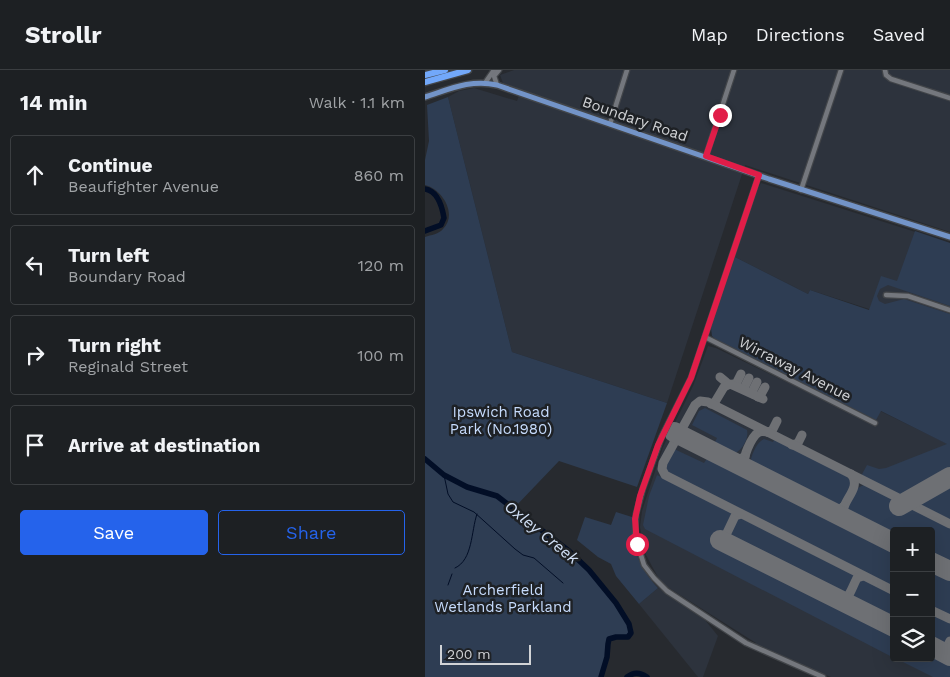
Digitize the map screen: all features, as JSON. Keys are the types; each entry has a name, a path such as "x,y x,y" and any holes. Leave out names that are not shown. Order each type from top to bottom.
{"highway":[{"path":"427,78 445,70"},
{"path":"427,78 468,70"}],"main road":[{"name":"Boundary Road","path":"428,96 462,84 485,82 497,85 801,190 950,237"}],"street":[{"path":"485,82 494,70"},
{"path":"497,85 494,76 499,70"},
{"path":"610,124 627,70"},
{"path":"706,156 734,70"},
{"path":"801,190 841,70"},
{"path":"881,77 886,72 891,79 950,98"},
{"path":"759,175 687,386 658,445 640,496 635,519 635,536 644,565 667,591 746,643 823,677"},
{"path":"886,295 902,294 950,310"},
{"name":"Wirraway Avenue","path":"705,337 875,423"}],"shaded area":[{"path":"514,70 950,70 950,232 745,165 667,403 512,352 448,97 459,91 474,88 517,101 521,90 503,83 500,75"},
{"path":"761,183 950,243 950,335 810,290 808,294 735,257"},
{"path":"708,346 716,348 873,424 880,411 948,444 950,443 950,677 831,677 755,646 756,643 661,583 645,553 640,527 642,511 663,447 693,386"},
{"path":"658,588 705,620 718,636 703,677 698,677 639,604"}],"green space":[{"path":"448,97 512,352 667,403 637,487 559,461 514,508 583,564 604,587 629,623 630,635 609,639 607,657 601,677 425,677 425,237 441,231 447,223 449,216 446,203 442,197 437,191 425,185 425,160 429,141 427,105"},
{"path":"915,231 950,243 950,306 888,285 880,289 877,296 879,301 885,304 904,299 950,314 950,521 921,506 922,501 938,492 931,480 900,496 861,476 867,465 879,469 886,468 947,444 881,411 876,420 715,339 712,336 711,328 735,257 808,294 810,290 869,310 881,276 897,281"},
{"path":"705,408 747,430 746,441 739,450 733,454 714,444 717,438 692,425 699,411"},
{"path":"764,439 773,442 774,440 779,441 850,477 852,485 841,506 838,507 753,464 751,459 754,450 759,442"},
{"path":"672,448 704,463 708,457 890,549 890,587 669,475 665,468"},
{"path":"657,475 731,512 732,517 717,546 755,565 760,564 890,630 890,656 645,529 643,525 649,496"},
{"path":"865,485 894,499 902,513 911,508 950,527 950,563 935,556 935,527 890,527 890,533 847,511 852,495 861,486"},
{"path":"616,512 632,517 633,538 637,555 645,571 658,588 639,604 616,576 611,564 598,557 577,540 585,517 611,525"},
{"path":"739,517 855,574 846,595 842,596 763,557 761,552 730,537 729,531"},
{"path":"935,572 950,580 950,617 935,609"},
{"path":"861,578 890,592 890,620 851,600 850,596"},
{"path":"935,615 950,622 950,636 944,646 935,643"},
{"path":"935,653 950,660 950,677 933,677 903,662 935,662"}],"waterway":[{"name":"Oxley Creek","path":"425,189 436,196 441,204 444,218 441,225 425,231"},
{"name":"Oxley Creek","path":"425,459 444,475 467,487 497,496 569,551 589,570 616,603 629,624 631,633 628,637 609,639 607,657 601,677"},
{"path":"444,475 448,494 453,502 474,512 515,549 523,555 534,558 563,583"},
{"path":"455,568 461,564 468,552 477,514"},
{"path":"448,585 452,574"},
{"name":"Oxley Creek","path":"627,677 637,673 647,677"}],"taxiway":[{"path":"733,384 736,384 741,374"},
{"path":"720,377 726,382 726,385"},
{"path":"745,390 744,388 749,378"},
{"path":"753,394 752,392 757,382"},
{"path":"711,404 715,402 724,387 730,384 763,399"},
{"path":"758,397 765,387"},
{"path":"890,589 665,475 662,469 663,463 695,405 700,401 708,402 950,524"},
{"path":"767,432 772,431 777,421"},
{"path":"767,432 759,432 753,438 746,454 745,464 752,472 774,483"},
{"path":"792,445 798,443 802,435"},
{"path":"674,440 685,438 705,448"},
{"path":"709,450 732,460 741,459 745,456"},
{"path":"851,474 854,486 844,507 844,513 846,518 852,523 874,533"},
{"path":"805,499 820,507 835,511 844,506"},
{"path":"740,550 727,543 725,537 735,516 741,514"},
{"path":"826,593 840,598 847,597 857,578 863,576"},
{"path":"848,596 850,604 863,612"},
{"path":"935,612 950,619"},
{"path":"935,647 943,650 950,641"}],"runway":[{"path":"674,432 890,541"},
{"path":"899,506 950,477"},
{"path":"720,540 890,625"},
{"path":"935,564 950,571"},
{"path":"935,648 950,656"}],"route":[{"path":"637,544 635,519 640,496 658,445 691,378 759,175 706,156 720,115"}],"park label":[{"name":"Ipswich Road Park (No.1980)","path":"501,420"},
{"name":"Archerfield Wetlands Parkland","path":"503,598"}]}
